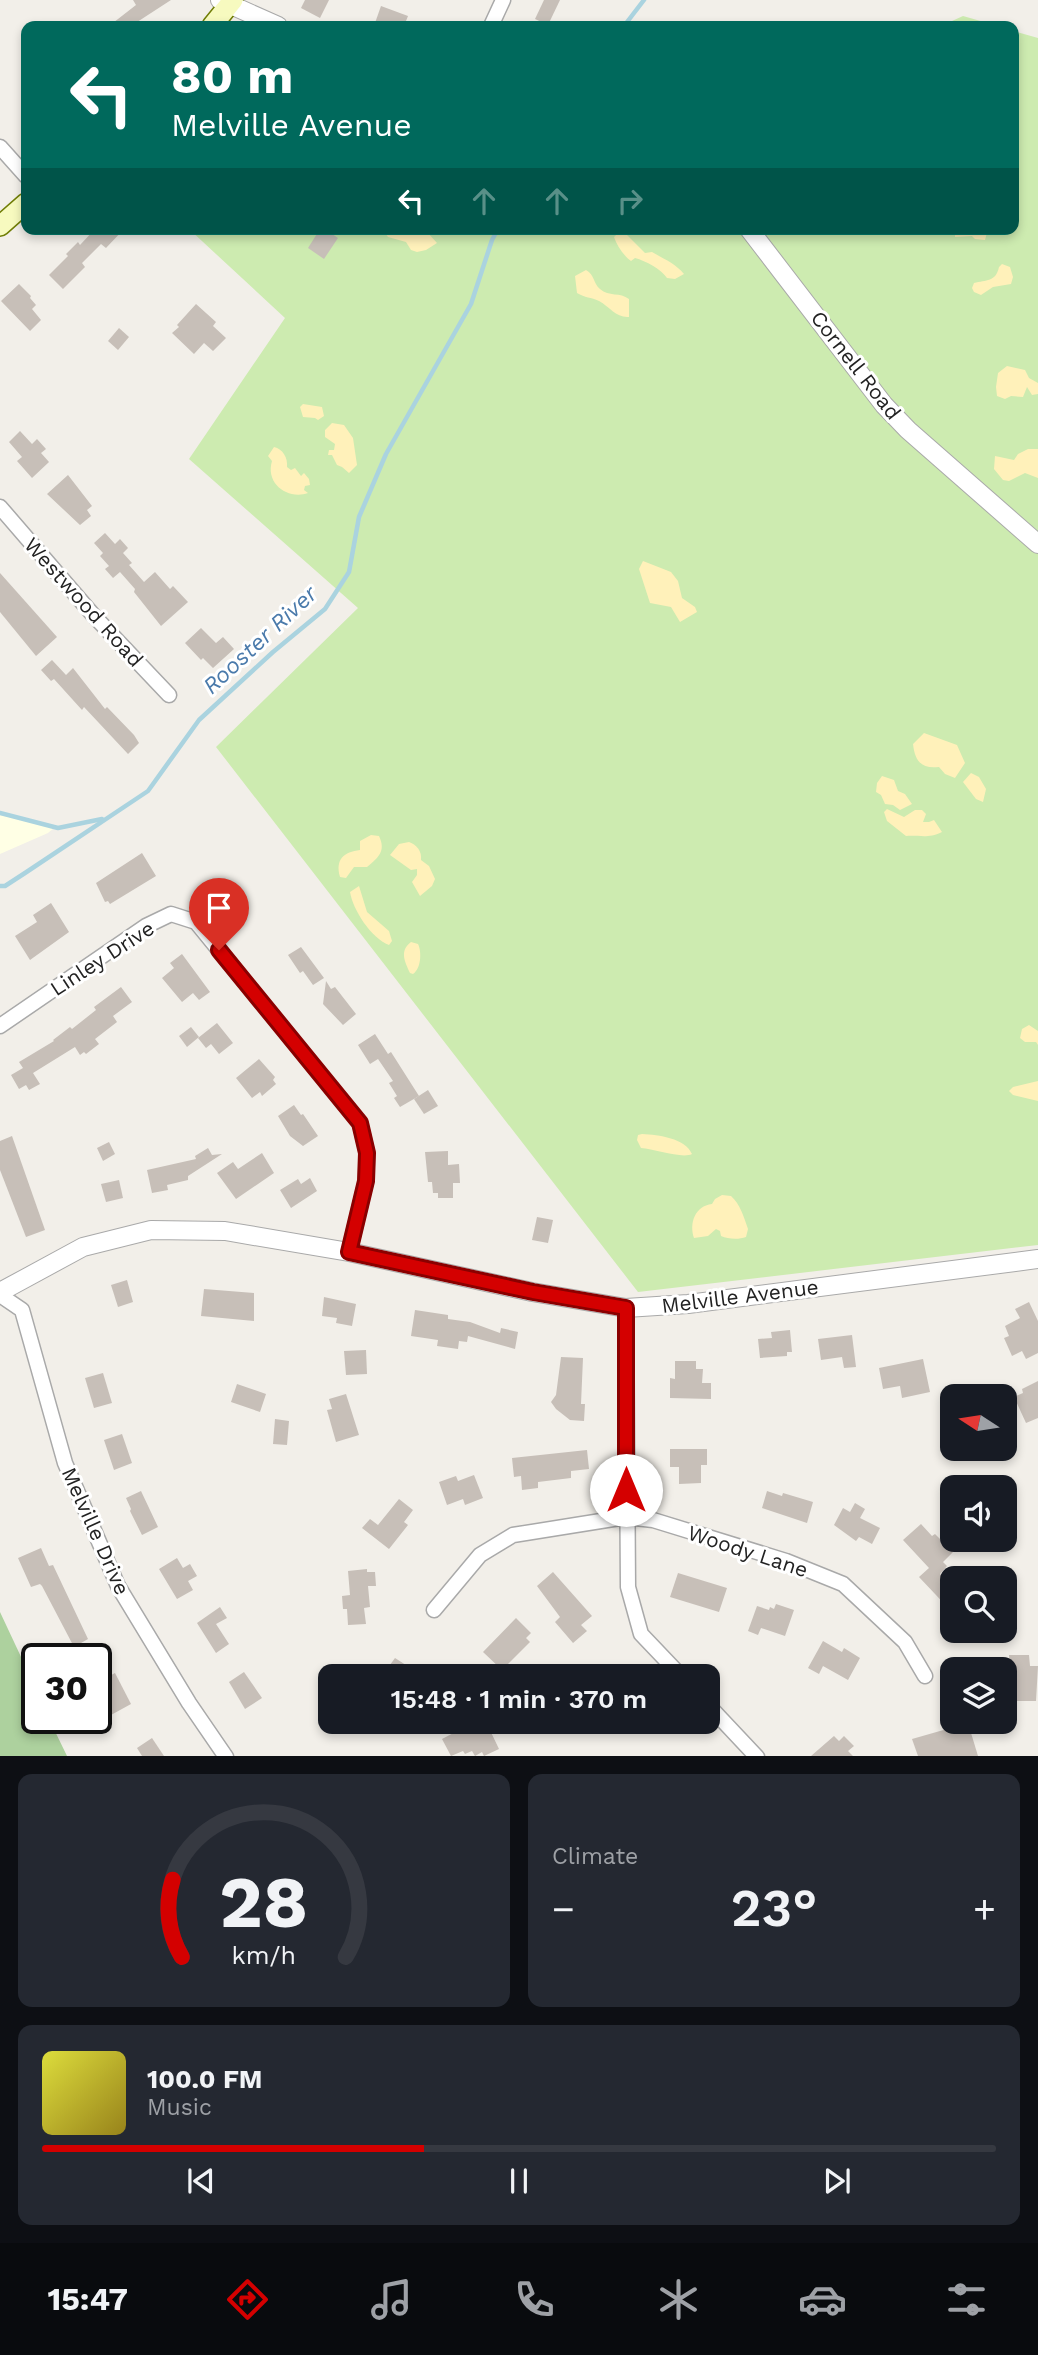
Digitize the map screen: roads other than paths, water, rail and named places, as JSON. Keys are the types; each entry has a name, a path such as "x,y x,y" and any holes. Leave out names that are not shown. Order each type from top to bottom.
{"main road":[{"path":"215,21 228,2"},
{"path":"0,226 21,207"}],"street":[{"path":"493,21 503,0"},
{"path":"228,2 268,21"},
{"path":"0,146 21,170"},
{"name":"Cornell Road","path":"754,235 884,405 908,430 1038,544"},
{"name":"Westwood Road","path":"0,507 94,616 169,695"},
{"name":"Linley Drive","path":"0,1026 146,926 171,914 197,922 360,1123 367,1153 366,1181 349,1252"},
{"name":"Melville Avenue","path":"0,1293 83,1247 151,1230 225,1231 349,1252 533,1292 626,1308 688,1304 1038,1259"},
{"name":"Melville Drive","path":"0,1293 22,1310 65,1463 118,1586 189,1703 226,1756"},
{"path":"626,1308 628,1587 641,1634 670,1664"},
{"name":"Woody Lane","path":"434,1610 480,1555 513,1535 626,1517 653,1520 786,1561 843,1584 905,1642 925,1676"},
{"path":"720,1717 757,1756"}],"waterway":[{"name":"Rooster River","path":"628,21 644,0"},
{"name":"Rooster River","path":"0,886 5,886 148,791 199,720 273,652 325,609 349,572 359,517 386,454 471,304 495,235"},
{"path":"0,813 58,828 102,819"}]}
